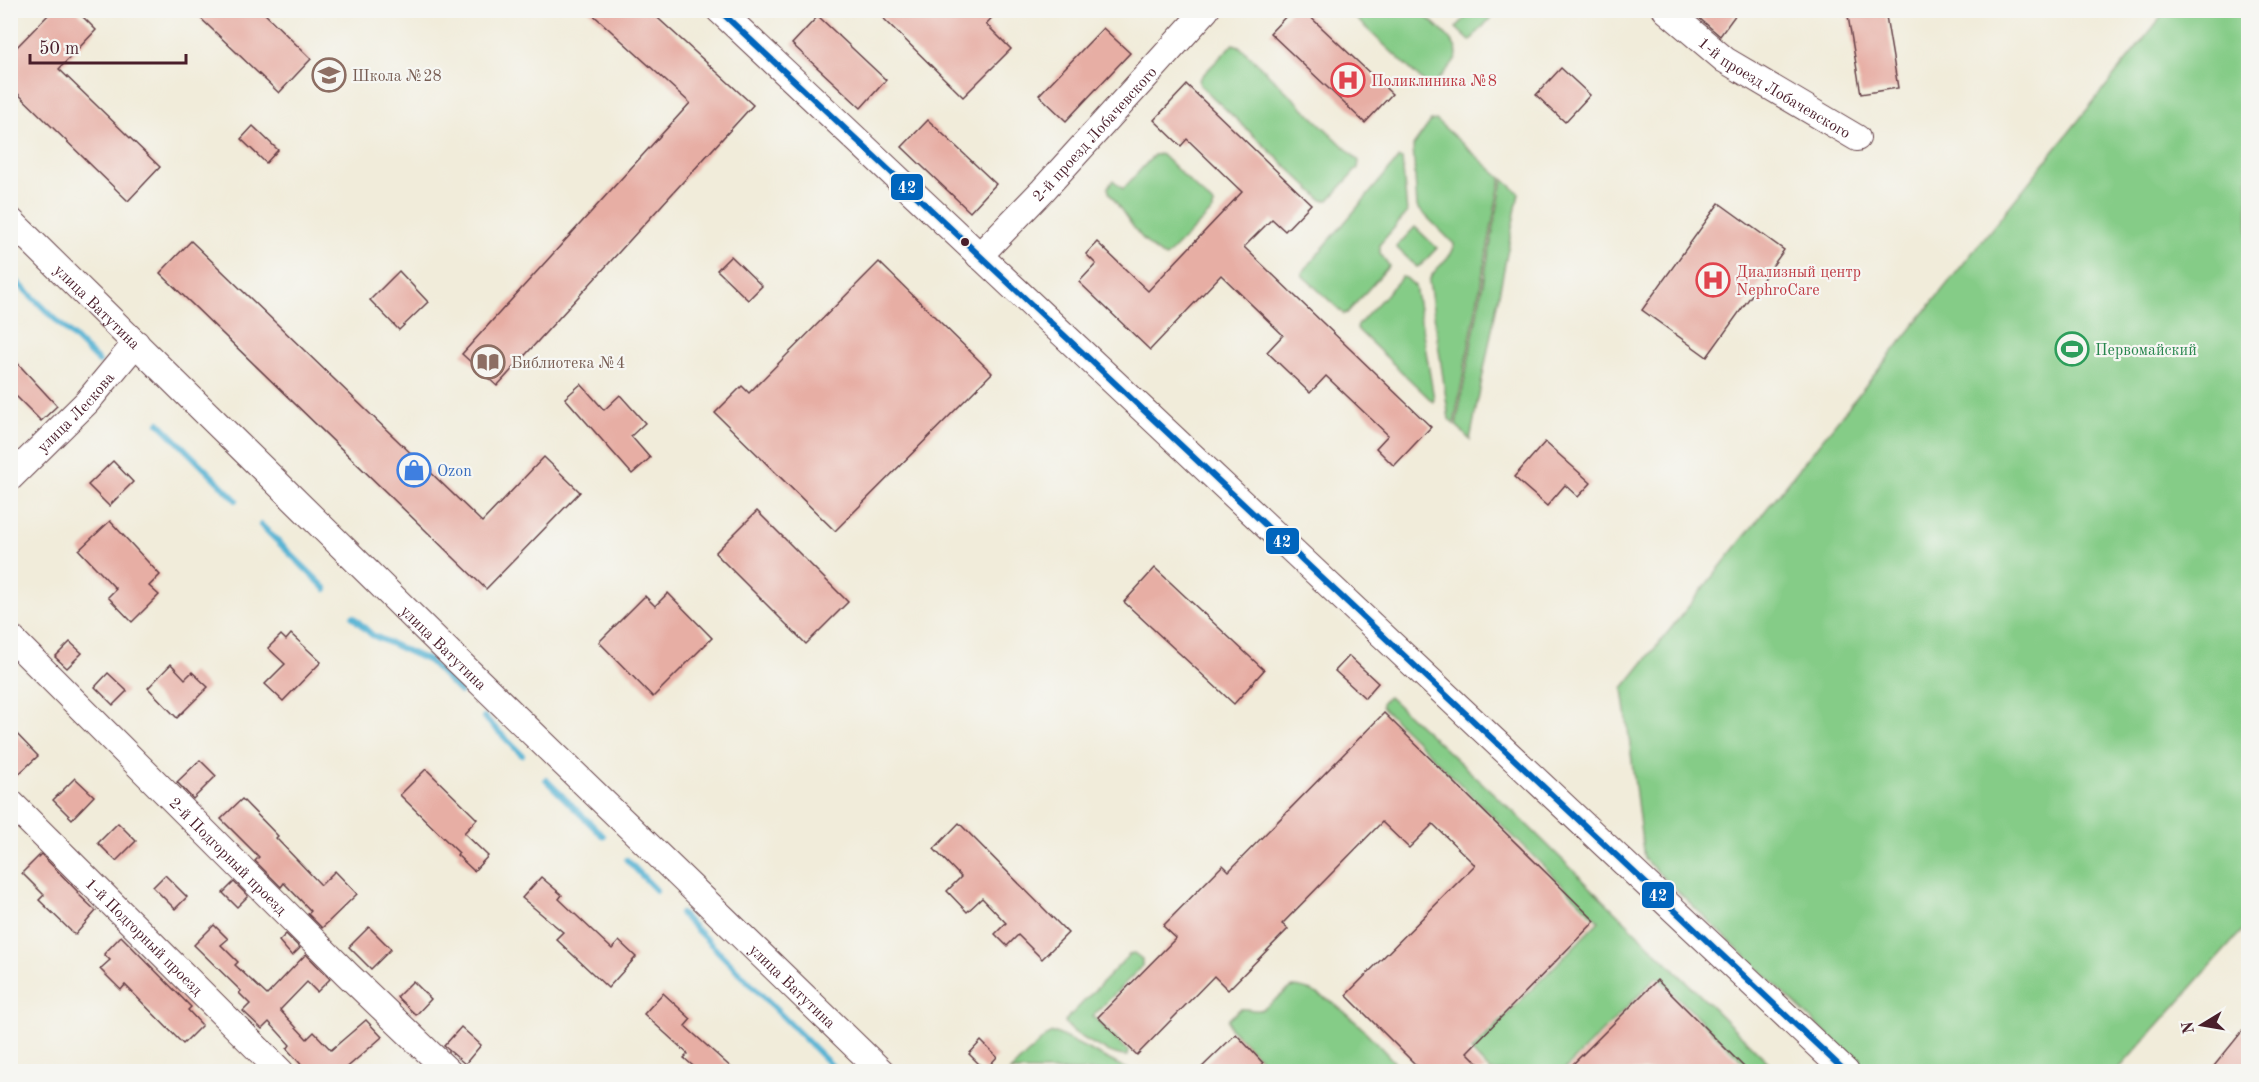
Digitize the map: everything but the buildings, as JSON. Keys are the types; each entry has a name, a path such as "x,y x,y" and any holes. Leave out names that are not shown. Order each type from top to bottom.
{"street":[{"path":"719,10 1846,1071"},
{"name":"2-й проезд Лобачевского","path":"979,256 1043,190 1206,10"},
{"name":"1-й проезд Лобачевского","path":"1666,10 1725,60 1857,138"},
{"name":"улица Ватутина","path":"10,220 462,664 882,1071"},
{"name":"улица Лескова","path":"10,478 87,402 136,343"},
{"name":"2-й Подгорный проезд","path":"10,637 347,974 449,1071"},
{"name":"1-й Подгорный проезд","path":"10,802 280,1071"}],"green space":[{"name":"Первомайский","path":"2167,10 2248,11 2248,924 2117,1071 1865,1071 1644,859 1623,688"},
{"path":"1348,11 1419,11 1450,39 1457,52 1456,58 1434,84 1427,85"},
{"path":"1471,11 1497,11 1470,41 1456,28"},
{"path":"1233,44 1239,46 1359,161 1358,168 1329,200 1322,200 1200,85 1201,77"},
{"path":"1436,120 1501,178 1454,424 1449,419 1429,281 1451,254 1454,244 1417,207 1413,146 1431,121"},
{"path":"1161,154 1213,204 1213,210 1166,257 1158,253 1142,238 1109,192 1108,187 1113,180 1123,189 1154,155"},
{"path":"1399,158 1402,159 1407,213 1380,244 1380,253 1389,266 1344,314 1302,273"},
{"path":"1503,179 1519,193 1470,440 1456,425"},
{"path":"1415,227 1437,248 1417,267 1396,247"},
{"path":"1402,277 1415,286 1433,402 1357,329 1358,325"},
{"path":"1389,697 1519,817 1769,1063 1770,1067 1766,1071 1752,1071 1657,977 1563,1071 1490,1071 1471,1051 1599,921 1382,707 1382,702"},
{"path":"1134,953 1142,959 1142,966 1093,1016 1128,1051 1127,1056 1112,1053 1092,1043 1074,1032 1065,1021 1129,955"},
{"path":"1293,987 1308,990 1339,1007 1403,1071 1269,1071 1271,1069 1230,1028 1228,1020 1240,1009 1263,1009"},
{"path":"1052,1033 1131,1071 1010,1071 1046,1036"}],"waterway":[{"path":"10,275 99,362"},
{"path":"159,423 236,500"},
{"path":"261,525 326,589"},
{"path":"353,617 372,635 429,661 460,692"},
{"path":"484,717 522,755"},
{"path":"546,780 603,836"},
{"path":"627,860 656,890"},
{"path":"681,914 832,1066"}],"transit line":[{"name":"42","path":"719,10 1846,1072"}],"place":[{"name":"Школа №28","path":"329,75"},
{"name":"Поликлиника №8","path":"1348,80"},
{"name":"Диализный центр NephroCare","path":"1713,280"},
{"name":"Первомайский","path":"2072,349"},
{"name":"Библиотека №4","path":"488,362"},
{"name":"Ozon","path":"414,470"}]}
